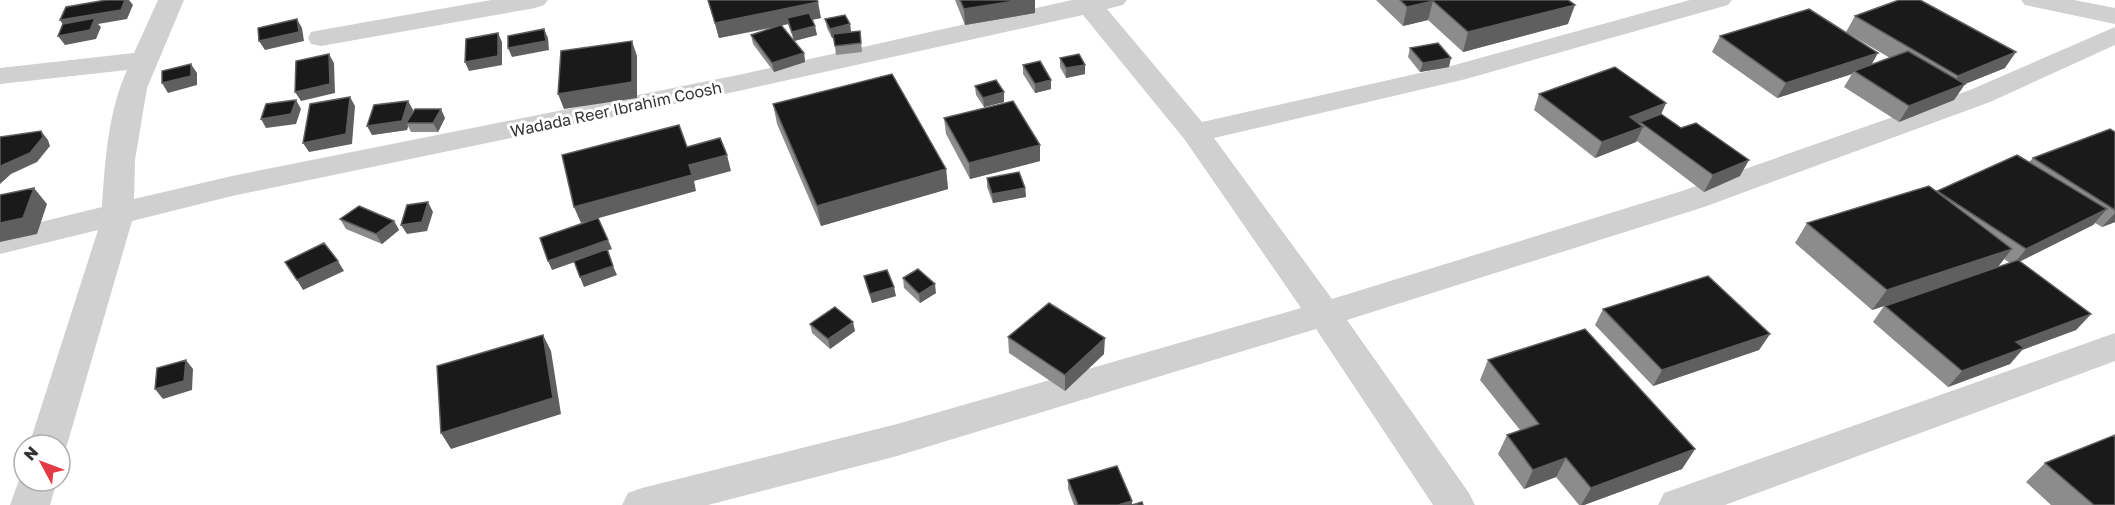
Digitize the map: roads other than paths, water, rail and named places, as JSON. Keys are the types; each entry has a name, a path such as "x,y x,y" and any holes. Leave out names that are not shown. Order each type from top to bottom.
{"street":[{"path":"52,433 118,216 120,160 124,127 133,88 171,0"},
{"path":"321,38 535,0"},
{"path":"1195,134 1456,74 1719,0"},
{"path":"2034,0 2115,16"},
{"path":"1096,2 1195,134 1324,314 1455,505"},
{"name":"Wadada Reer Ibrahim Coosh","path":"0,243 118,216 232,186 743,82 1096,2"},
{"path":"642,505 897,440 1324,314 1704,195 1980,96 2115,35"},
{"path":"0,76 145,60"},
{"path":"1678,505 2115,347"}]}
